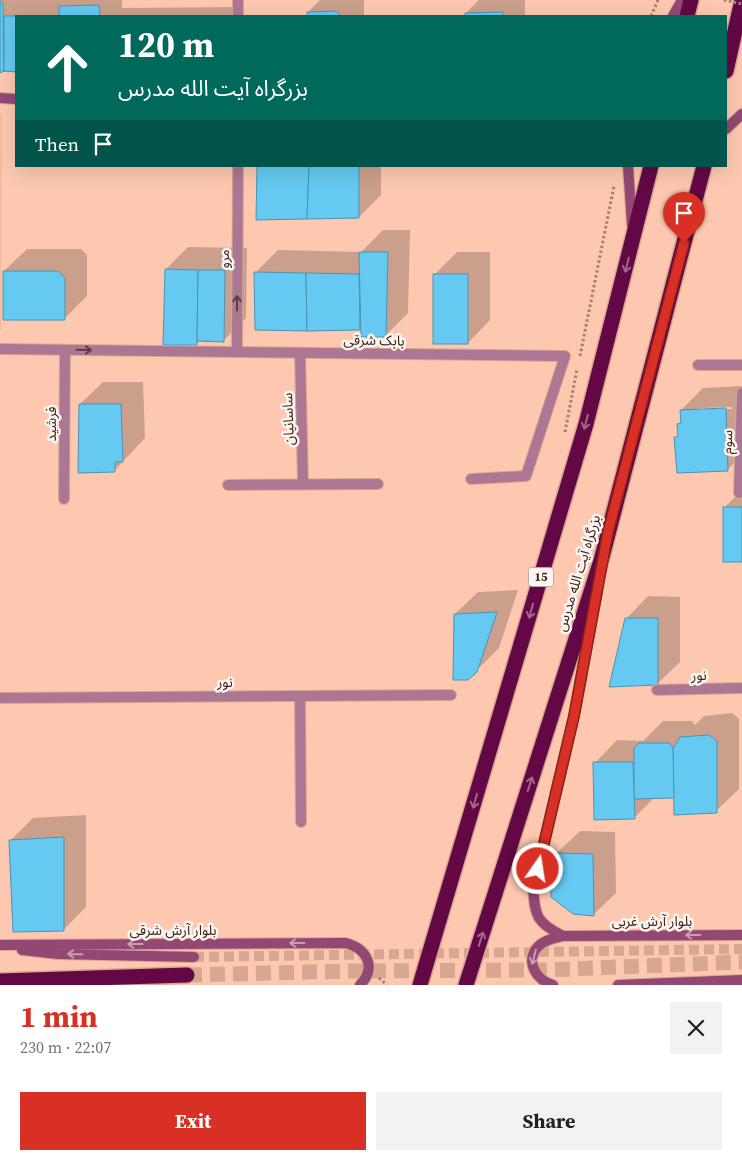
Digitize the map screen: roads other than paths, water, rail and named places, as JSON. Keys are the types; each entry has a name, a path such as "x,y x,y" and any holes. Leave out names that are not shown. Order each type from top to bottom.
{"highway":[{"path":"687,15 691,0"},
{"path":"727,67 742,0"},
{"name":"15","path":"420,985 586,424 651,167"},
{"name":"بزرگراه آیت الله مدرس","path":"466,985 608,532 704,167"},
{"path":"0,981 188,976"}],"main road":[{"path":"674,15 682,0"},
{"path":"0,98 15,98"},
{"path":"727,128 742,114"},
{"path":"628,167 633,243"},
{"path":"563,936 544,927 534,909 533,888 574,716 608,532"},
{"name":"بلوار آرش غربی","path":"563,936 742,935"},
{"path":"553,985 539,980 535,974 532,965 533,954 543,942 563,936"},
{"name":"بلوار آرش شرقی","path":"0,946 346,943 358,946 366,955 366,979 360,985"},
{"name":"بلوار آرش شرقی","path":"0,946 58,954 194,957"},
{"path":"618,985 742,980"}],"street":[{"path":"238,0 238,15"},
{"name":"مرو","path":"237,352 238,167"},
{"name":"بابک شرقی","path":"0,349 566,356 526,476 471,479"},
{"name":"فرشید","path":"64,499 65,350"},
{"name":"ساسانیان","path":"300,353 304,484"},
{"path":"698,366 742,365"},
{"name":"سوم","path":"739,493 742,393"},
{"path":"228,485 378,484"},
{"name":"نور","path":"657,690 742,688"},
{"name":"نور","path":"0,698 451,695"},
{"path":"300,696 301,822"}],"tunnel":[{"path":"194,957 742,949"},
{"path":"187,975 351,971 544,970 742,962"}]}
